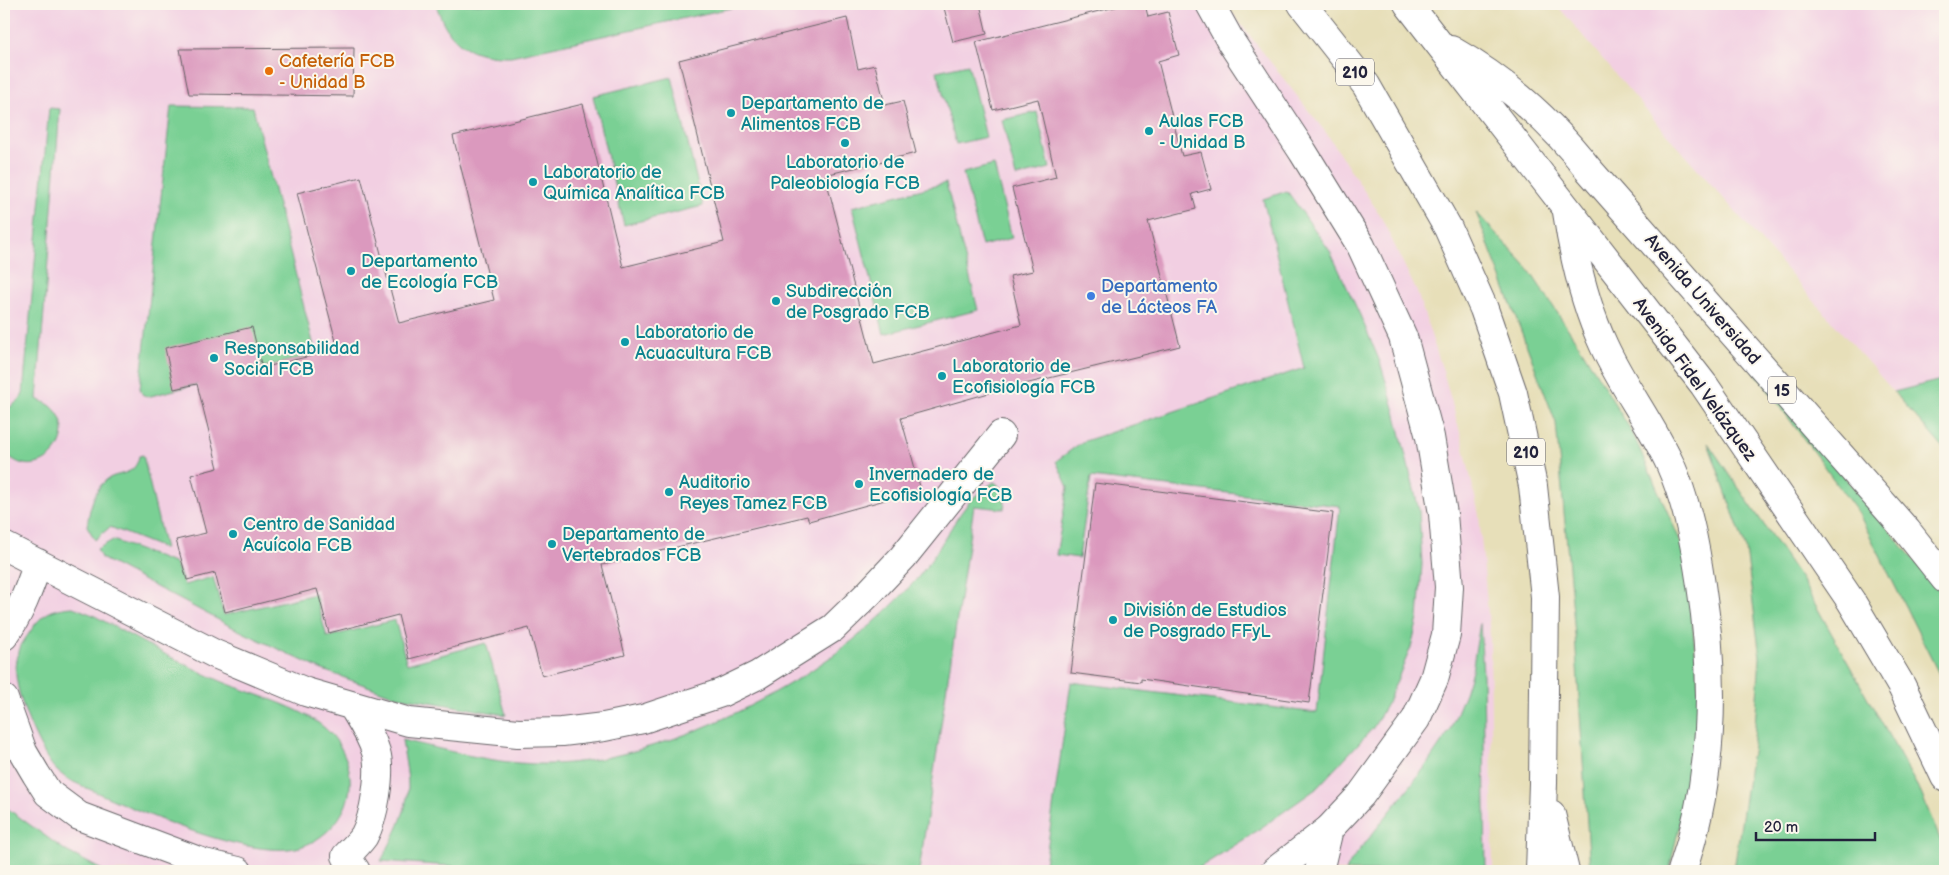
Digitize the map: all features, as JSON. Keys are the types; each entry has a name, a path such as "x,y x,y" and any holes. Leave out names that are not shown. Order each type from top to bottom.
{"main road":[{"path":"1210,4 1231,42 1298,144 1361,246 1403,337 1430,437 1443,514 1448,597 1446,635 1434,679 1416,719 1361,794 1329,829 1275,871"},
{"name":"210","path":"1302,4 1366,85 1448,228 1484,309 1513,393 1533,486 1545,598 1540,871"},
{"name":"Avenida Fidel Velázquez","path":"1408,4 1704,385 1851,601 1902,687 1945,777"},
{"name":"Avenida Universidad","path":"1438,43 1477,65 1541,114 1906,531 1945,579"},
{"path":"1567,210 1573,254 1589,310 1605,347 1650,423 1670,465 1682,498 1699,565 1708,627 1711,689 1710,728 1701,807 1682,871"},
{"path":"4,546 215,654 306,692 352,707 409,722 518,733 562,732 604,727 643,719 721,693 797,652 833,628 870,593 902,557 1002,435"},
{"path":"1906,531 1945,564"},
{"path":"4,636 13,624 26,598 38,563"},
{"path":"4,699 23,752 48,793 79,816 204,863 238,871"},
{"path":"352,707 368,731 377,754 378,783 364,835 346,856 356,871"},
{"path":"1543,783 1565,871"},
{"path":"1319,871 1329,829"}],"shaded area":[{"path":"4,4 1225,4 1327,134 1380,215 1417,292 1443,371 1463,443 1479,515 1490,635 1493,871 4,871"},
{"path":"1556,4 1945,4 1945,450 1651,116"}],"green space":[{"path":"436,4 749,4 511,56 496,56 472,51 454,38 441,18"},
{"path":"968,64 986,137 956,144 937,71"},
{"path":"672,77 703,206 624,225 593,96"},
{"path":"171,106 253,107 316,354 147,397 142,394 140,388"},
{"path":"49,108 60,109 37,399 51,406 60,418 63,431 60,444 53,454 42,462 30,465 17,461 4,451 4,412 17,402 23,394"},
{"path":"1037,112 1050,168 1016,177 1002,120"},
{"path":"994,165 1012,238 982,246 963,173"},
{"path":"946,183 978,310 884,334 852,207"},
{"path":"1287,191 1330,251 1380,362 1395,411 1419,510 1422,564 1418,619 1411,647 1388,702 1373,728 1316,789 1248,837 1194,871 1044,871 1071,682 1317,713 1340,506 1091,477 1079,558 1056,555 1068,487 1056,461 1082,442 1304,368 1263,199"},
{"path":"1476,212 1527,267 1584,353 1633,434 1686,554 1702,725 1669,871 1590,871 1575,635 1556,423"},
{"path":"1740,352 1945,597 1945,686 1859,514"},
{"path":"1945,379 1945,450 1894,392"},
{"path":"1708,443 1801,579 1921,793 1945,851 1945,871 1732,871 1735,863 1754,739 1760,657 1746,549"},
{"path":"143,455 165,549 110,527 95,540 87,526 90,509 97,491 109,478 134,468 139,456"},
{"path":"994,482 998,484 1004,494 1004,509 974,506 919,871 519,871 381,861 399,826 407,797 407,775 402,740 502,761 536,764 580,762 627,753 675,738 723,719 770,695 813,669 853,640 910,587 931,560 967,505"},
{"path":"113,540 176,564 184,585 213,577 224,615 315,594 327,637 395,620 407,664 486,643 506,715 395,696 320,669 232,627 101,558 97,549"},
{"path":"73,607 93,615 198,671 292,708 321,725 332,735 343,751 350,777 349,796 346,805 343,812 328,831 314,841 300,847 276,849 248,846 183,828 118,802 67,779 58,772 43,751 26,715 16,678 16,667 21,647 38,621 53,611"},
{"path":"1480,623 1483,675 1486,871 1346,871 1351,861 1425,767 1450,730 1472,671"},
{"path":"4,806 66,851 104,871 4,871"}],"building":[{"path":"943,4 980,4 987,34 953,42"},
{"path":"1127,4 1145,4 1148,17 1168,12 1179,55 1158,61 1182,156 1201,152 1211,189 1192,194 1196,209 1148,221 1180,346 996,391 901,418 921,490 809,521 807,516 602,565 625,655 542,676 529,628 409,659 398,615 329,633 317,589 225,612 215,573 187,580 176,540 206,533 191,475 218,468 197,384 174,389 165,348 252,327 262,368 338,349 297,193 361,177 399,323 494,300 453,136 583,104 623,267 724,242 679,60 847,18 858,69 875,65 885,105 903,101 916,153 825,175 874,364 1021,325 1010,276 1033,271 1012,188 1056,177 1038,99 993,110 976,42"},
{"name":"Cafetería FCB - Unidad B","path":"354,48 353,96 189,94 180,49"},
{"name":"División de Estudios de Posgrado FFyL","path":"1095,483 1333,513 1309,703 1141,679 1141,682 1071,673"}],"place":[{"name":"Cafetería FCB - Unidad B","path":"269,71"},
{"name":"Departamento de Alimentos FCB","path":"731,113"},
{"name":"Aulas FCB - Unidad B","path":"1149,131"},
{"name":"Laboratorio de Paleobiología FCB","path":"845,143"},
{"name":"Laboratorio de Química Analítica FCB","path":"533,182"},
{"name":"Departamento de Ecología FCB","path":"351,271"},
{"name":"Departamento de Lácteos FA","path":"1091,296"},
{"name":"Subdirección de Posgrado FCB","path":"776,301"},
{"name":"Laboratorio de Acuacultura FCB","path":"625,342"},
{"name":"Responsabilidad Social FCB","path":"214,358"},
{"name":"Laboratorio de Ecofisiología FCB","path":"942,376"},
{"name":"Invernadero de Ecofisiología FCB","path":"859,484"},
{"name":"Auditorio Reyes Tamez FCB","path":"669,492"},
{"name":"Centro de Sanidad Acuícola FCB","path":"233,534"},
{"name":"Departamento de Vertebrados FCB","path":"552,544"},
{"name":"División de Estudios de Posgrado FFyL","path":"1113,620"}]}
